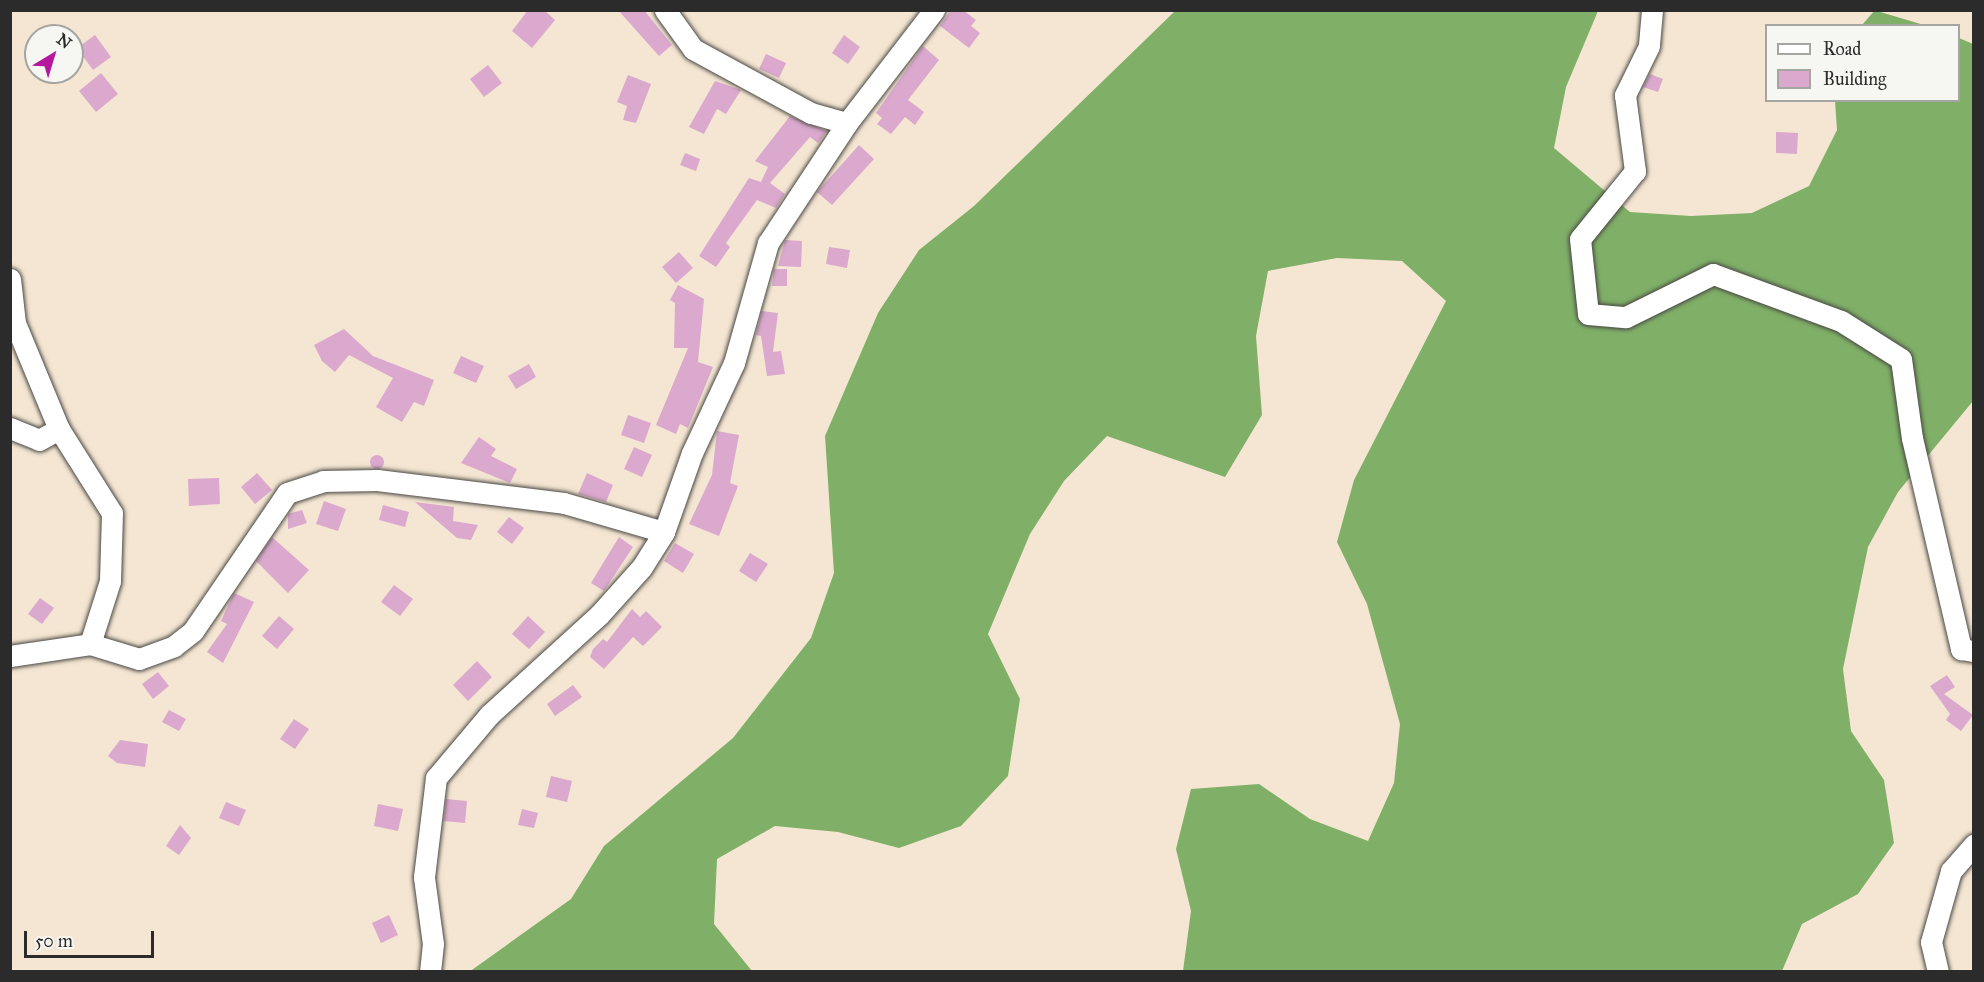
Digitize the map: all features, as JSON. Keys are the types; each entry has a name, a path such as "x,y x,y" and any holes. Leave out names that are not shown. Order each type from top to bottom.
{"street":[{"path":"665,10 693,49 811,113 847,123"},
{"path":"430,972 433,944 424,877 436,778 489,715 623,590 664,532 692,453 734,363 768,243 847,123 934,10"},
{"path":"1652,10 1649,46 1625,95 1635,171 1580,239 1588,314 1626,317 1713,274 1841,321 1900,359 1912,438 1961,649 1974,651"},
{"path":"10,279 15,323 59,429 112,513 110,581 90,644"},
{"path":"10,428 39,440 59,429"},
{"path":"10,656 90,644 139,659 185,640 287,493 322,481 377,480 564,503 664,532"},
{"path":"1938,972 1931,942 1951,871 1974,845"}],"green space":[{"path":"1875,10 1921,24 1863,24"},
{"path":"1175,11 1598,11 1566,87 1554,148 1630,212 1691,216 1752,213 1809,186 1837,130 1835,102 1960,102 1960,38 1973,44 1973,401 1898,492 1868,547 1843,669 1851,731 1884,780 1894,843 1858,894 1802,924 1782,971 1183,971 1191,911 1176,849 1191,789 1259,784 1310,819 1368,841 1394,783 1400,724 1367,604 1337,542 1354,480 1446,301 1402,261 1337,258 1268,271 1256,336 1262,415 1225,477 1107,436 1064,481 1030,534 988,634 1020,699 1008,776 961,826 899,848 838,832 775,826 717,859 714,924 752,971 469,972 571,899 604,846 733,738 811,638 834,573 825,436 878,313 919,250 974,206"}],"building":[{"path":"528,10 544,10 555,20 532,48 512,31"},
{"path":"618,10 644,10 672,45 659,56"},
{"path":"951,10 963,10 976,20 971,26 980,33 969,48 940,26"},
{"path":"95,35 111,57 93,70 84,58 84,43"},
{"path":"844,35 860,47 848,64 832,53"},
{"path":"923,46 939,60 908,100 924,112 915,125 905,117 891,134 877,124 882,118 876,113"},
{"path":"766,54 786,63 779,78 759,69"},
{"path":"488,65 502,83 484,97 470,79"},
{"path":"101,73 118,94 96,112 79,91"},
{"path":"1650,74 1663,79 1658,92 1643,87"},
{"path":"628,75 651,84 636,123 623,120 627,106 617,102"},
{"path":"715,81 741,90 726,114 717,109 704,134 689,127"},
{"path":"790,116 827,131 818,143 810,137 770,183 785,194 776,208 757,200 726,243 730,247 716,267 699,256 749,178 761,182 768,167 755,161"},
{"path":"1776,132 1798,133 1797,154 1776,153"},
{"path":"859,145 874,159 832,205 817,192"},
{"path":"685,153 700,159 696,171 680,165"},
{"path":"785,240 802,241 801,267 778,266"},
{"path":"829,247 850,250 847,268 826,264"},
{"path":"679,252 693,268 676,283 662,267"},
{"path":"774,269 787,269 787,286 772,286"},
{"path":"678,285 704,299 698,362 713,367 688,428 680,424 676,434 656,425 688,348 674,348 675,303 670,300"},
{"path":"762,311 778,313 773,352 781,351 785,374 767,376 761,336 756,335"},
{"path":"344,329 373,356 434,380 424,406 414,402 402,422 376,407 393,378 349,355 335,372 322,361 314,345"},
{"path":"461,356 484,366 476,383 453,373"},
{"path":"529,364 536,377 516,389 508,376"},
{"path":"628,415 651,423 644,443 621,435"},
{"path":"717,431 739,435 730,483 738,486 719,536 689,524 712,475"},
{"path":"479,437 496,449 491,456 517,469 510,483 461,463"},
{"path":"634,447 652,455 642,477 624,469"},
{"path":"374,455 380,455 384,462 380,469 374,469 370,465 370,459"},
{"path":"257,473 272,490 255,504 241,487"},
{"path":"587,473 613,485 606,502 578,494"},
{"path":"219,478 220,504 189,506 188,479"},
{"path":"324,501 346,509 338,531 316,524"},
{"path":"415,502 454,507 453,521 478,525 471,540 457,538"},
{"path":"383,505 409,512 405,527 379,520"},
{"path":"302,510 307,523 288,529 288,514"},
{"path":"509,517 524,528 512,544 497,532"},
{"path":"272,537 309,570 288,593 256,561"},
{"path":"619,537 633,547 604,591 591,583"},
{"path":"675,543 694,554 683,573 664,561"},
{"path":"750,553 768,564 756,582 739,571"},
{"path":"394,585 413,599 400,616 381,602"},
{"path":"234,593 254,602 223,663 207,652 227,624 221,621"},
{"path":"40,598 54,608 42,624 28,614"},
{"path":"632,609 640,617 646,611 662,627 643,646 633,637 604,669 590,657 593,649 603,639 607,642"},
{"path":"279,616 294,629 277,649 262,636"},
{"path":"528,616 545,632 529,649 512,634"},
{"path":"477,661 492,677 468,701 453,685"},
{"path":"158,672 169,686 153,699 142,684"},
{"path":"1947,675 1955,687 1944,694 1973,715 1961,731 1946,720 1950,714 1930,686"},
{"path":"573,685 582,697 555,716 547,704"},
{"path":"169,710 186,719 179,731 162,722"},
{"path":"294,719 309,729 295,749 280,739"},
{"path":"120,740 148,744 145,767 117,763 108,756"},
{"path":"551,776 572,781 567,802 546,797"},
{"path":"446,799 467,801 465,823 444,821"},
{"path":"226,802 246,810 239,826 219,818"},
{"path":"378,804 403,809 398,831 374,826"},
{"path":"522,809 538,813 534,828 518,825"},
{"path":"180,825 191,838 179,855 166,846"},
{"path":"389,915 398,935 381,943 372,923"}]}
